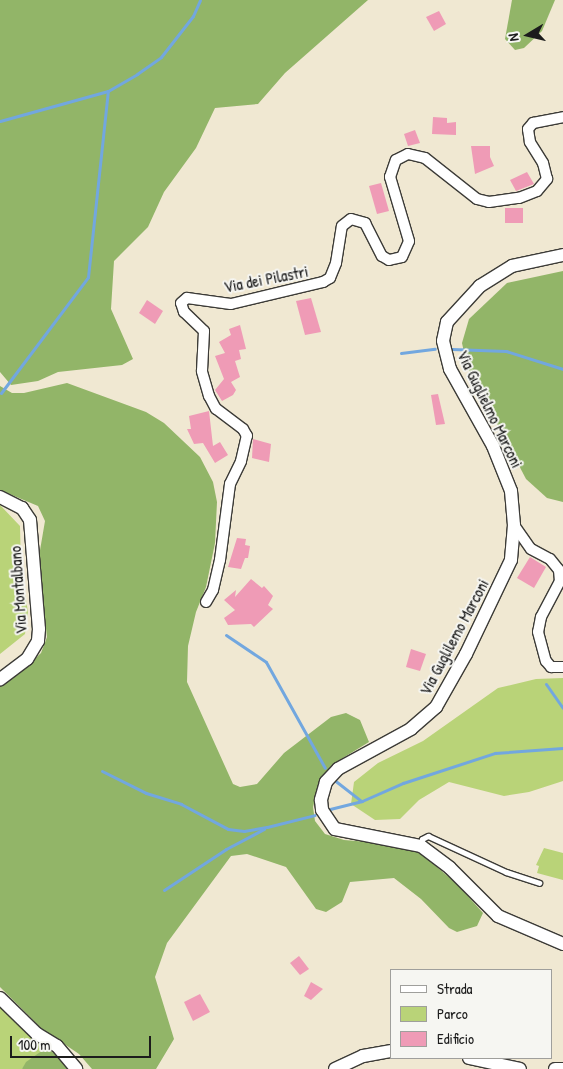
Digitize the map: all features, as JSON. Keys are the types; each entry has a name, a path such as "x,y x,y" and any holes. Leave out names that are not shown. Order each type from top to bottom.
{"street":[{"name":"Via dei Pilastri","path":"206,602 213,590 220,560 230,484 241,461 247,436 243,429 216,409 209,396 202,371 204,331 184,312 181,303 187,298 231,304 324,282 330,278 336,263 342,226 357,218 365,222 382,256 389,260 402,257 408,241 390,177 396,160 408,154 425,158 477,199 489,202 519,198 537,191 547,179 544,163 530,142 528,129 534,123 563,117"},
{"name":"Via Guglielmo Marconi","path":"514,525 512,499 493,446 450,370 444,355 443,331 463,302 498,274 512,266 563,255"},
{"name":"Via Montalbano","path":"0,497 22,508 30,520 39,629 38,641 27,660 0,678"},
{"path":"514,525 531,549 550,559 559,570 560,581 541,617 538,632 546,661 551,667 563,667"},
{"name":"Via Guglilemo Marconi","path":"514,525 511,560 505,578 436,707 411,729 338,769 322,791 322,810 335,829 421,846 450,868 498,916 563,944"},
{"path":"0,998 37,1034 57,1046 76,1069"},
{"path":"335,1069 363,1056 390,1051"},
{"path":"474,1059 520,1069"},
{"path":"556,1069 563,1069"}],"lane":[{"path":"421,846 422,839 428,836 506,872 539,884"}],"green space":[{"path":"0,0 368,0 285,73 258,104 215,108 196,148 164,192 148,227 114,261 111,309 133,359 122,365 58,372 38,381 11,385 0,372"},
{"path":"512,0 555,0 542,31 524,48 515,50 505,39"},
{"path":"563,271 563,502 547,498 526,479 467,366 462,343 469,319 507,283"},
{"path":"67,383 146,412 164,423 200,457 213,482 217,502 215,543 206,587 196,612 188,646 187,682 233,784 240,787 257,784 284,753 331,717 346,713 360,720 369,742 333,764 320,780 313,807 315,821 325,834 344,840 380,843 418,851 457,884 483,913 477,926 457,932 449,928 421,899 394,878 350,882 342,902 326,912 316,909 286,867 247,854 231,856 167,943 155,977 174,1039 156,1069 92,1069 79,1054 42,1029 0,987 0,685 19,674 41,653 47,637 38,562 45,521 38,506 0,490 0,386 12,393 24,393"},
{"path":"0,505 20,526 21,569 28,612 25,634 0,654"},
{"path":"563,678 563,781 529,792 504,796 449,782 419,800 400,819 375,820 351,804 354,782 378,763 423,741 498,688 536,679"},
{"path":"544,848 563,853 563,880 537,873 539,866 536,865"},
{"path":"0,1007 45,1049 22,1069 0,1069"},
{"path":"46,1048 74,1069 22,1069 26,1062"}],"building":[{"path":"439,11 446,24 434,31 426,17"},
{"path":"433,117 447,118 447,123 456,122 456,135 432,134"},
{"path":"415,130 420,143 408,146 404,134"},
{"path":"471,146 490,146 490,157 494,166 475,174"},
{"path":"527,172 534,184 516,191 510,180"},
{"path":"381,183 389,211 377,214 369,186"},
{"path":"505,208 523,208 523,223 505,223"},
{"path":"311,298 321,332 305,335 296,301"},
{"path":"147,300 163,311 155,324 139,313"},
{"path":"240,325 246,349 239,350 241,359 235,361 240,377 231,382 236,390 233,395 222,401 215,390 224,379 215,356 225,353 219,342 231,335 229,329"},
{"path":"438,394 445,424 436,425 431,395"},
{"path":"209,411 213,446 220,442 228,455 215,463 203,443 194,444 187,429 191,429 189,416"},
{"path":"253,439 271,444 269,462 252,458"},
{"path":"237,538 246,539 245,545 250,546 248,558 245,558 241,569 228,567"},
{"path":"530,557 546,567 534,588 517,578"},
{"path":"251,579 262,588 264,586 273,596 268,605 273,609 254,627 251,624 228,625 224,618 235,610 224,600 236,590 235,597"},
{"path":"411,649 426,654 420,671 406,667"},
{"path":"299,956 309,969 300,975 290,963"},
{"path":"311,982 323,989 311,1000 304,996"},
{"path":"200,994 210,1012 193,1021 184,1002"}],"waterway":[{"path":"0,121 108,91 137,74 161,57 193,16 200,0"},
{"path":"1,393 88,277 108,91"},
{"path":"401,353 435,349"},
{"path":"452,349 506,351 563,369"},
{"path":"226,635 266,662 325,768"},
{"path":"546,684 563,708"},
{"path":"330,809 362,801 403,783 495,753 563,748"},
{"path":"102,771 146,793 181,804 228,829 244,831 315,815"},
{"path":"333,779 361,801"},
{"path":"164,890 226,849 264,829"}]}
